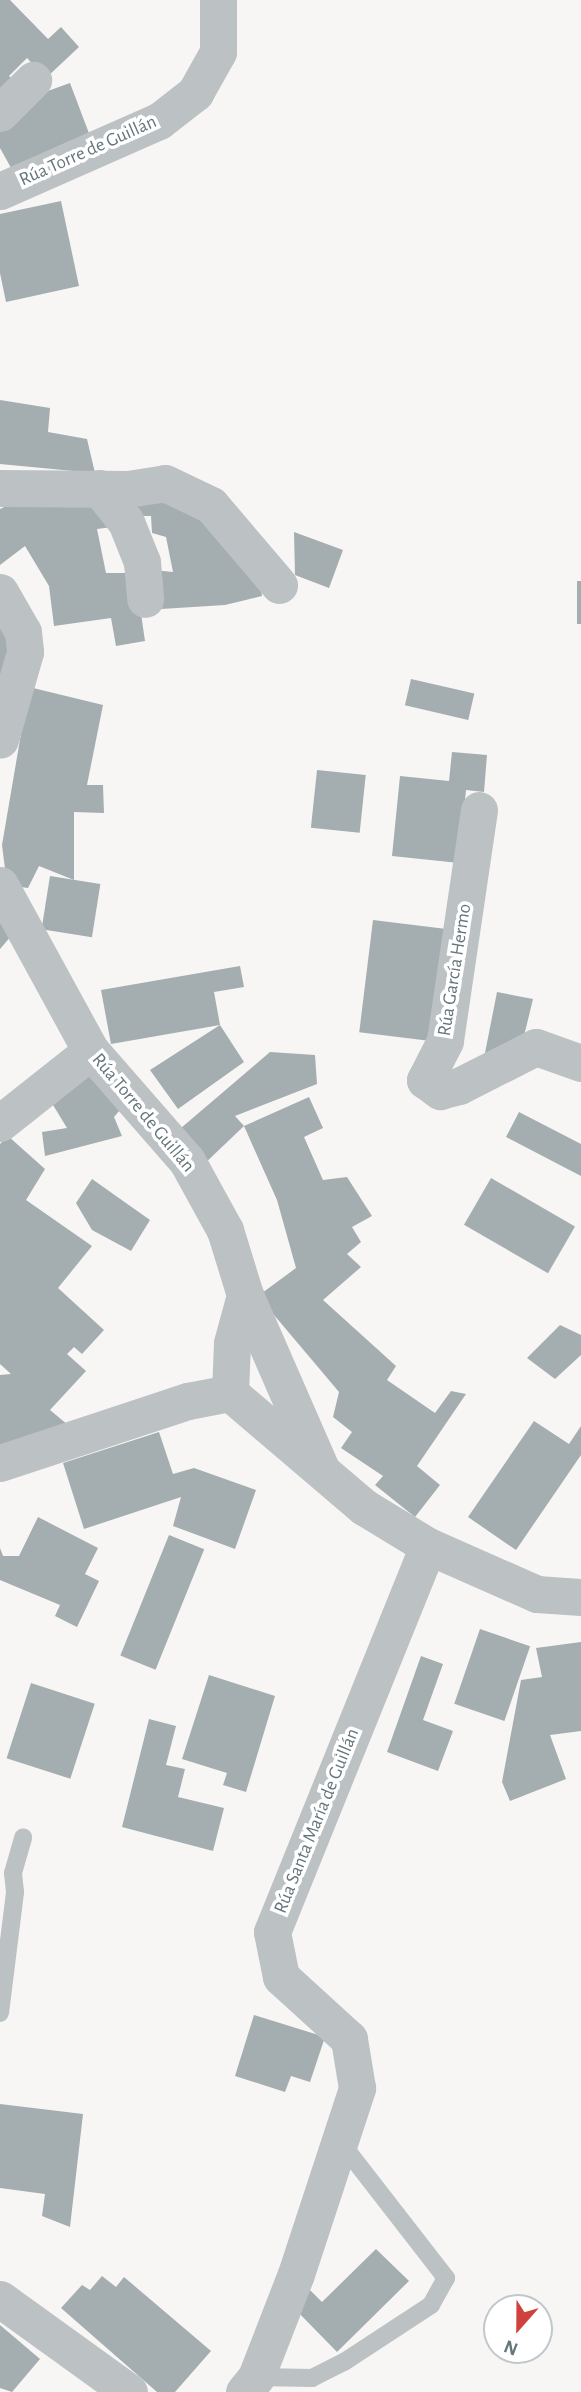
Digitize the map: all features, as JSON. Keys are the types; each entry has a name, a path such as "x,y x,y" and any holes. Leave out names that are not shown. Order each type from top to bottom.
{"street":[{"name":"Rúa Torre de Guillán","path":"0,191 159,121 195,93 218,52 218,0"},
{"path":"0,113 33,80"},
{"path":"0,488 99,488 164,483 211,505 279,585"},
{"path":"99,488 130,532 142,562 145,599"},
{"path":"0,592 23,632 25,652 0,740"},
{"name":"Rúa García Hermo","path":"479,810 450,1019 445,1041 425,1080 440,1091 459,1086 536,1047 581,1063"},
{"name":"Rúa Torre de Guillán","path":"0,885 91,1051 187,1161 225,1230 245,1295"},
{"path":"0,1123 91,1051"},
{"path":"230,1393 232,1343 245,1295"},
{"path":"245,1295 322,1471"},
{"path":"0,1463 188,1401 230,1393"},
{"path":"230,1393 364,1507 428,1546 537,1594 581,1597"},
{"name":"Rúa Santa María de Guillán","path":"250,2384 342,2144 357,2088 349,2039 281,1977 272,1932 428,1546"},
{"path":"0,2299 129,2392"}],"lane":[{"path":"0,2013 15,1892 13,1873 23,1837"},
{"path":"250,2384 312,2378 344,2362 431,2305 446,2278 342,2144"}],"building":[{"path":"0,0 10,0 48,39 61,27 79,47 46,78 27,58 9,76 16,83 0,100"},
{"path":"70,83 90,136 15,175 0,148 0,125 20,101"},
{"path":"61,201 79,286 6,302 0,273 0,214"},
{"path":"0,400 50,408 48,432 87,439 95,473 0,464"},
{"path":"128,499 195,504 260,577 262,596 225,605 161,609 153,570 173,572 166,537 152,533 151,516 138,516"},
{"path":"15,502 96,502 112,527 97,529 106,573 135,573 145,641 116,646 111,618 54,626 49,586 25,546 0,565 0,509"},
{"path":"294,532 343,550 329,588 295,575"},
{"path":"577,581 581,581 581,624 577,624"},
{"path":"0,617 15,641 0,704"},
{"path":"411,679 474,694 468,720 405,705"},
{"path":"29,687 103,705 87,785 103,785 104,813 74,812 74,880 39,866 28,888 7,885 2,845"},
{"path":"452,752 487,755 484,792 466,790 459,863 392,856 400,776 449,781"},
{"path":"317,770 366,775 360,833 311,828"},
{"path":"50,876 100,884 92,937 42,929"},
{"path":"0,913 12,935 0,949"},
{"path":"373,920 448,929 435,1041 359,1032"},
{"path":"240,966 244,987 214,992 220,1025 111,1044 101,990"},
{"path":"497,992 533,999 524,1036 484,1058"},
{"path":"220,1025 244,1062 178,1109 150,1070"},
{"path":"270,1052 315,1055 317,1084 235,1116 244,1126 201,1167 174,1134"},
{"path":"89,1067 125,1104 114,1117 122,1136 45,1156 42,1132 67,1128 50,1100"},
{"path":"309,1097 323,1128 304,1137 323,1180 347,1177 372,1216 352,1227 361,1242 347,1254 361,1267 323,1300 396,1366 387,1380 435,1413 451,1391 466,1394 417,1466 440,1485 415,1517 375,1485 383,1476 341,1448 352,1432 333,1417 339,1392 258,1296 296,1268 277,1200 244,1126"},
{"path":"519,1112 581,1144 581,1176 506,1137"},
{"path":"8,1136 45,1169 26,1200 92,1246 58,1288 104,1330 82,1354 74,1347 67,1354 86,1371 50,1410 68,1425 0,1447 0,1375 11,1374 0,1364 0,1144"},
{"path":"491,1178 575,1226 548,1273 464,1225"},
{"path":"92,1179 150,1220 131,1251 92,1230 76,1203"},
{"path":"560,1325 581,1335 581,1355 555,1379 527,1358"},
{"path":"534,1421 569,1444 581,1426 581,1455 516,1550 468,1517"},
{"path":"159,1432 173,1474 194,1468 256,1490 235,1549 173,1526 181,1497 84,1529 63,1463"},
{"path":"38,1517 98,1548 85,1574 99,1581 77,1627 55,1616 60,1605 0,1580 0,1548 3,1556 19,1556"},
{"path":"169,1535 204,1549 156,1670 120,1656"},
{"path":"480,1629 530,1646 504,1721 454,1704"},
{"path":"581,1642 581,1731 550,1735 566,1779 510,1801 502,1782 521,1680 542,1677 536,1648"},
{"path":"421,1656 443,1664 423,1720 453,1731 438,1771 387,1752"},
{"path":"209,1675 275,1696 246,1792 223,1785 227,1773 182,1759"},
{"path":"31,1683 95,1704 70,1779 7,1758"},
{"path":"149,1719 176,1726 166,1765 185,1769 178,1797 224,1808 213,1851 122,1827"},
{"path":"254,2015 325,2037 310,2082 291,2076 285,2092 235,2076"},
{"path":"0,2104 83,2114 70,2227 42,2216 45,2194 0,2188"},
{"path":"376,2249 409,2281 337,2352 292,2306 309,2289 322,2302"},
{"path":"102,2276 116,2287 124,2277 211,2351 175,2392 157,2392 61,2308 82,2285 90,2290"},
{"path":"0,2325 40,2359 12,2392 0,2388"}]}
